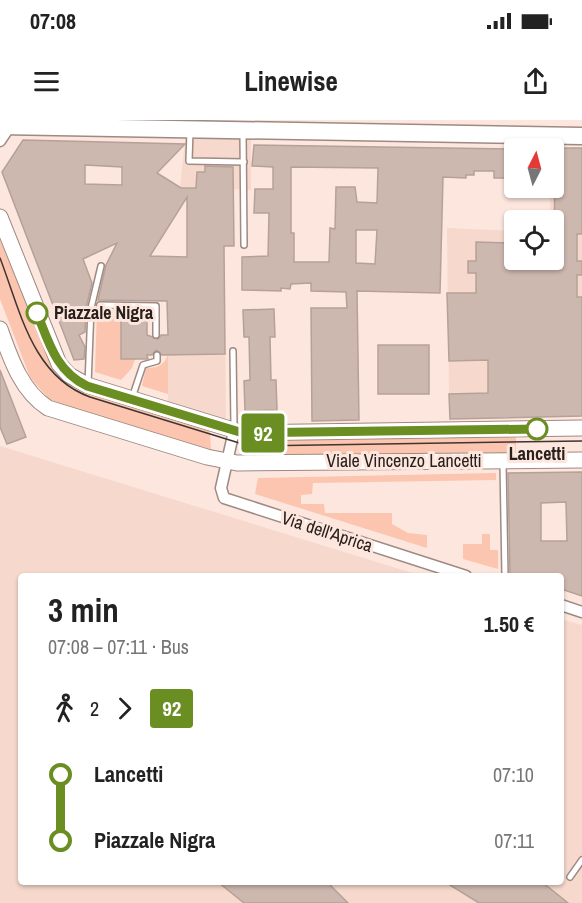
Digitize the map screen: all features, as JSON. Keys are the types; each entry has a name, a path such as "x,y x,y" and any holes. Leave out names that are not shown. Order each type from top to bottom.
{"main road":[{"path":"5,126 243,131 438,127 582,136"},
{"name":"Viale Vincenzo Lancetti","path":"0,217 59,364 72,378 87,386 234,432 582,428"},
{"name":"Viale Vincenzo Lancetti","path":"0,329 23,382 33,396 48,408 227,462 582,460"}],"street":[{"path":"0,141 5,126"},
{"path":"227,462 234,432"},
{"name":"Via dell'Aprica","path":"227,462 221,488 222,494 230,501 457,573"},
{"path":"564,606 582,612"}],"lane":[{"path":"190,130 189,161 244,162"},
{"path":"243,131 244,245"},
{"path":"87,386 92,308 100,266"},
{"path":"100,305 156,306 156,335"},
{"path":"233,351 234,432"},
{"path":"132,400 143,366 157,361 157,355"},
{"path":"503,461 505,573"},
{"path":"570,877 582,860"}],"shaded area":[{"path":"186,133 251,134 251,190 180,187"},
{"path":"564,176 582,176 582,391 449,394 447,228 504,231 504,270 564,270 564,210 550,210 550,198 564,198"},
{"path":"0,240 54,372 83,392 210,431 211,452 59,405 47,397 30,377 0,299"},
{"path":"167,288 225,290 226,425 168,406"},
{"path":"97,310 146,311 147,321 121,321 135,359 132,368 121,380 95,372"},
{"path":"168,355 168,394 142,386 146,368 160,366"},
{"path":"516,434 516,456 257,458 257,440 472,438"},
{"path":"0,446 412,573 18,573 18,885 564,885 564,620 582,625 582,903 0,903"},
{"path":"496,473 496,480 313,483 312,494 301,495 301,504 324,504 325,513 392,513 392,524 408,533 427,535 427,548 255,494 258,478"},
{"path":"482,534 490,534 490,550 498,550 498,569 463,559 463,544 482,544"}],"building":[{"path":"23,140 185,144 157,173 181,188 196,188 197,172 205,172 205,166 233,167 234,246 224,246 225,354 162,355 156,350 152,355 147,355 148,359 121,359 121,321 147,321 147,335 158,339 161,335 168,335 167,301 98,300 106,265 117,243 83,259 92,283 86,308 85,332 79,335 85,347 84,359 74,360 2,172","holes":["85,165 122,167 122,185 85,184","187,197 187,257 150,256"]},
{"path":"254,145 504,149 504,178 494,178 494,171 474,171 474,175 466,175 466,178 443,177 440,293 357,291 359,420 312,421 311,308 347,308 346,292 311,291 311,283 291,284 290,289 281,288 281,291 242,290 242,257 268,256 269,213 254,213 255,189 273,189 273,167 252,166","holes":["291,167 378,168 377,203 357,202 355,187 336,187 335,229 330,228 329,262 294,262 294,233 291,233","356,230 377,230 375,264 356,263"]},
{"path":"564,148 582,148 582,234 577,234 577,261 582,261 582,275 577,275 577,297 582,297 582,416 450,419 449,394 488,393 488,360 449,361 447,293 476,293 476,273 468,273 468,261 476,261 476,242 504,243 504,270 564,270 564,210 554,210 555,198 564,198"},
{"path":"274,309 275,337 270,337 271,380 276,380 277,410 245,411 244,381 250,380 249,337 244,337 243,310"},
{"path":"378,345 429,345 429,394 378,394"},
{"path":"0,370 26,437 7,444 0,427"},
{"path":"582,472 582,596 564,590 564,573 510,573 508,473","holes":["566,502 567,541 541,541 541,503"]},
{"path":"222,885 330,885 348,903 244,903"},
{"path":"450,885 546,885 568,903 479,903"}],"tram line":[{"path":"0,258 22,319 41,358 54,374 70,387 90,397 249,446 582,441"}],"bus line":[{"name":"92","path":"37,313 59,364 72,378 87,386 234,432 248,434 537,429"}],"place":[{"name":"Piazzale Nigra","path":"37,313"},
{"name":"Lancetti","path":"537,429"}]}
